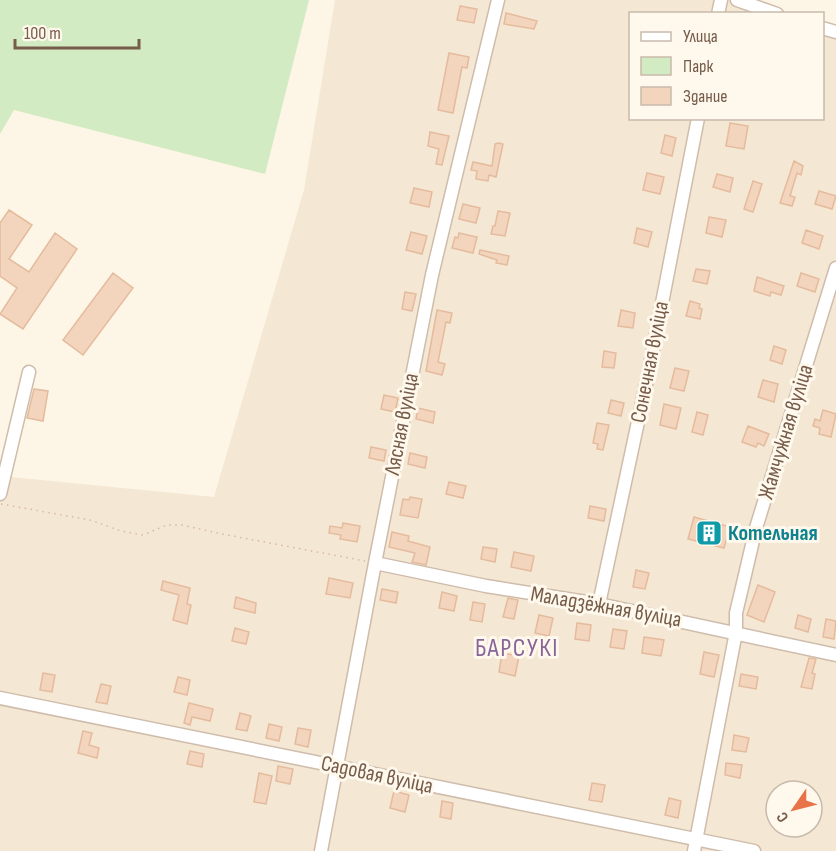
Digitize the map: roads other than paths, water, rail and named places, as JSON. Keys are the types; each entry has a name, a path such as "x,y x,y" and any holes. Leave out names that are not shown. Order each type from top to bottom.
{"street":[{"name":"Лясная вуліца","path":"321,851 432,275 498,0"},
{"path":"737,0 771,12"},
{"name":"Сонечная вуліца","path":"599,604 648,375 698,120"},
{"name":"Жамчужная вуліца","path":"695,846 736,632 736,613 756,528 836,268"},
{"path":"0,495 29,372"},
{"name":"Маладзёжная вуліца","path":"375,563 486,586 599,604 836,655"},
{"name":"Садовая вуліца","path":"0,698 336,766 695,846 754,851"}],"place":[{"name":"Котельная","path":"709,533"}],"district":[{"name":"БАРСУКІ","path":"517,648"}]}
